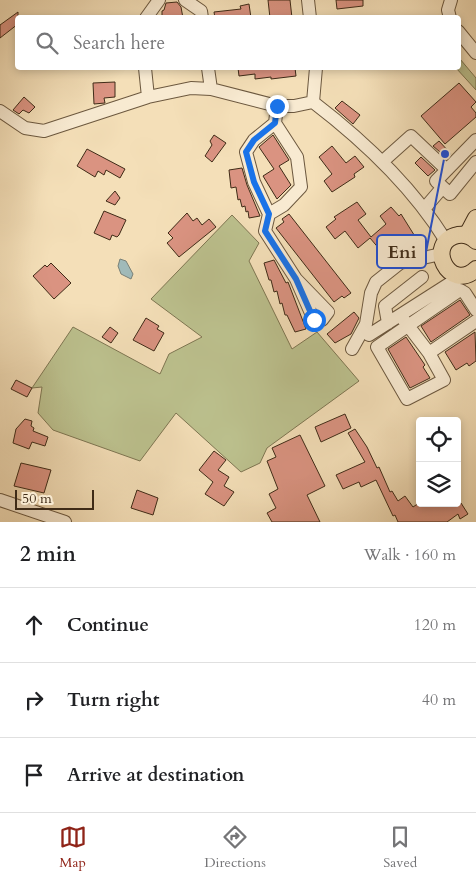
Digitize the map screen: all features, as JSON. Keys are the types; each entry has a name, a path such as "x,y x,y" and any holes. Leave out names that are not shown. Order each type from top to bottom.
{"main road":[{"path":"472,272 456,275 445,267 444,248 452,237 472,238 476,218"}],"street":[{"path":"148,15 158,0"},
{"path":"185,0 201,11 202,15"},
{"path":"308,0 310,15"},
{"path":"449,15 448,10 451,0"},
{"path":"461,35 476,53"},
{"path":"145,70 148,97"},
{"path":"208,70 211,89"},
{"path":"313,102 316,70"},
{"path":"0,111 25,128 44,131 148,97 190,88 211,89 277,106 294,106 313,102"},
{"path":"313,102 382,162 424,209 444,248 400,263 376,282 371,293 366,324 352,349"},
{"path":"269,214 284,205 301,186 297,157 275,123 277,106"},
{"path":"275,123 254,140 246,152 254,182 269,214 265,231 296,279"},
{"path":"382,162 411,136 447,170"},
{"path":"476,140 436,181 450,194 476,162"},
{"path":"424,209 442,188"},
{"path":"404,320 430,353 444,380 407,399 377,347 404,320 472,272"},
{"path":"388,323 385,306 422,277"},
{"path":"369,336 388,323 404,320 460,290 465,293 476,310"},
{"path":"430,353 476,321"},
{"path":"0,500 65,522"}],"green space":[{"path":"461,60 476,78 476,90 458,70 461,70"},
{"path":"232,215 259,243 249,261 292,349 317,332 359,381 267,448 260,463 241,472 176,413 140,461 53,430 38,413 42,387 32,388 73,327 160,374 169,354 202,337 151,299"}],"water":[{"path":"120,259 126,261 133,274 131,279 121,274 118,266"}],"building":[{"path":"268,0 290,0 292,15 270,15"},
{"path":"336,0 363,0 363,6 337,9"},
{"path":"177,2 181,7 182,15 162,15 166,3"},
{"path":"249,4 251,15 214,15 214,12 241,9 240,6"},
{"path":"18,12 18,15 15,15 15,26 0,38 0,25"},
{"path":"238,70 295,70 296,76 255,79 255,74 239,76"},
{"path":"115,82 115,97 104,98 105,103 94,104 93,83"},
{"path":"459,83 476,102 471,107 476,113 476,117 445,144 421,116"},
{"path":"24,97 35,107 29,113 23,110 19,114 13,110"},
{"path":"342,101 360,115 353,124 335,108"},
{"path":"214,135 226,143 212,162 205,156 212,145 210,141"},
{"path":"273,135 289,160 279,166 291,185 277,199 263,176 274,169 259,147"},
{"path":"439,141 451,154 447,158 433,146"},
{"path":"332,146 346,163 355,156 364,167 354,174 355,177 332,192 324,181 332,174 319,157"},
{"path":"87,149 125,169 120,178 106,170 104,175 98,171 95,177 77,166"},
{"path":"421,157 435,170 428,176 415,163"},
{"path":"242,168 260,216 249,218 245,206 242,207 240,199 238,200 236,187 231,188 229,170"},
{"path":"115,191 120,198 115,205 106,201"},
{"path":"357,202 366,214 358,220 371,237 386,224 380,216 391,207 399,216 401,214 416,238 405,247 398,238 381,251 370,238 358,248 345,231 335,239 326,227 336,219 334,217"},
{"path":"104,211 126,220 119,235 117,237 112,235 110,240 94,233"},
{"path":"187,213 193,221 197,218 202,225 209,219 216,227 179,257 167,243 173,238 168,233"},
{"path":"289,214 351,293 344,298 342,296 334,302 276,228 284,222 282,219"},
{"path":"274,260 286,283 288,282 306,329 295,332 287,315 285,315 282,303 280,304 277,291 274,292 264,263"},
{"path":"51,263 71,283 54,299 33,276 45,265 47,267"},
{"path":"460,300 470,315 431,342 421,326"},
{"path":"354,312 359,318 351,334 335,343 327,334"},
{"path":"146,318 159,326 157,329 164,333 154,351 133,340"},
{"path":"110,327 118,333 111,343 102,337"},
{"path":"475,332 476,361 469,366 467,363 456,370 445,352"},
{"path":"406,337 425,365 423,367 430,378 410,388 388,349"},
{"path":"16,380 32,388 27,397 11,389"},
{"path":"345,414 351,428 321,442 315,427"},
{"path":"25,419 32,421 33,431 48,437 45,446 32,442 29,449 13,443 16,429"},
{"path":"355,429 367,447 377,468 379,467 390,492 392,491 398,501 405,496 413,507 416,505 416,507 461,507 461,503 468,514 460,519 458,514 447,522 398,522 395,515 393,516 376,480 361,487 359,482 343,489 336,475 365,462 348,433"},
{"path":"300,435 325,486 307,495 320,522 272,522 267,513 276,508 269,494 278,489 267,461 276,457 272,448"},
{"path":"214,451 226,460 218,470 229,477 224,486 234,492 224,506 205,494 213,482 199,470"},
{"path":"21,463 51,470 44,493 14,486"},
{"path":"137,490 158,498 153,515 131,508"}],"place":[{"name":"Eni","path":"445,154"}],"route":[{"path":"277,106 275,123 254,140 246,152 254,182 269,214 265,231 296,279 314,320"}]}
